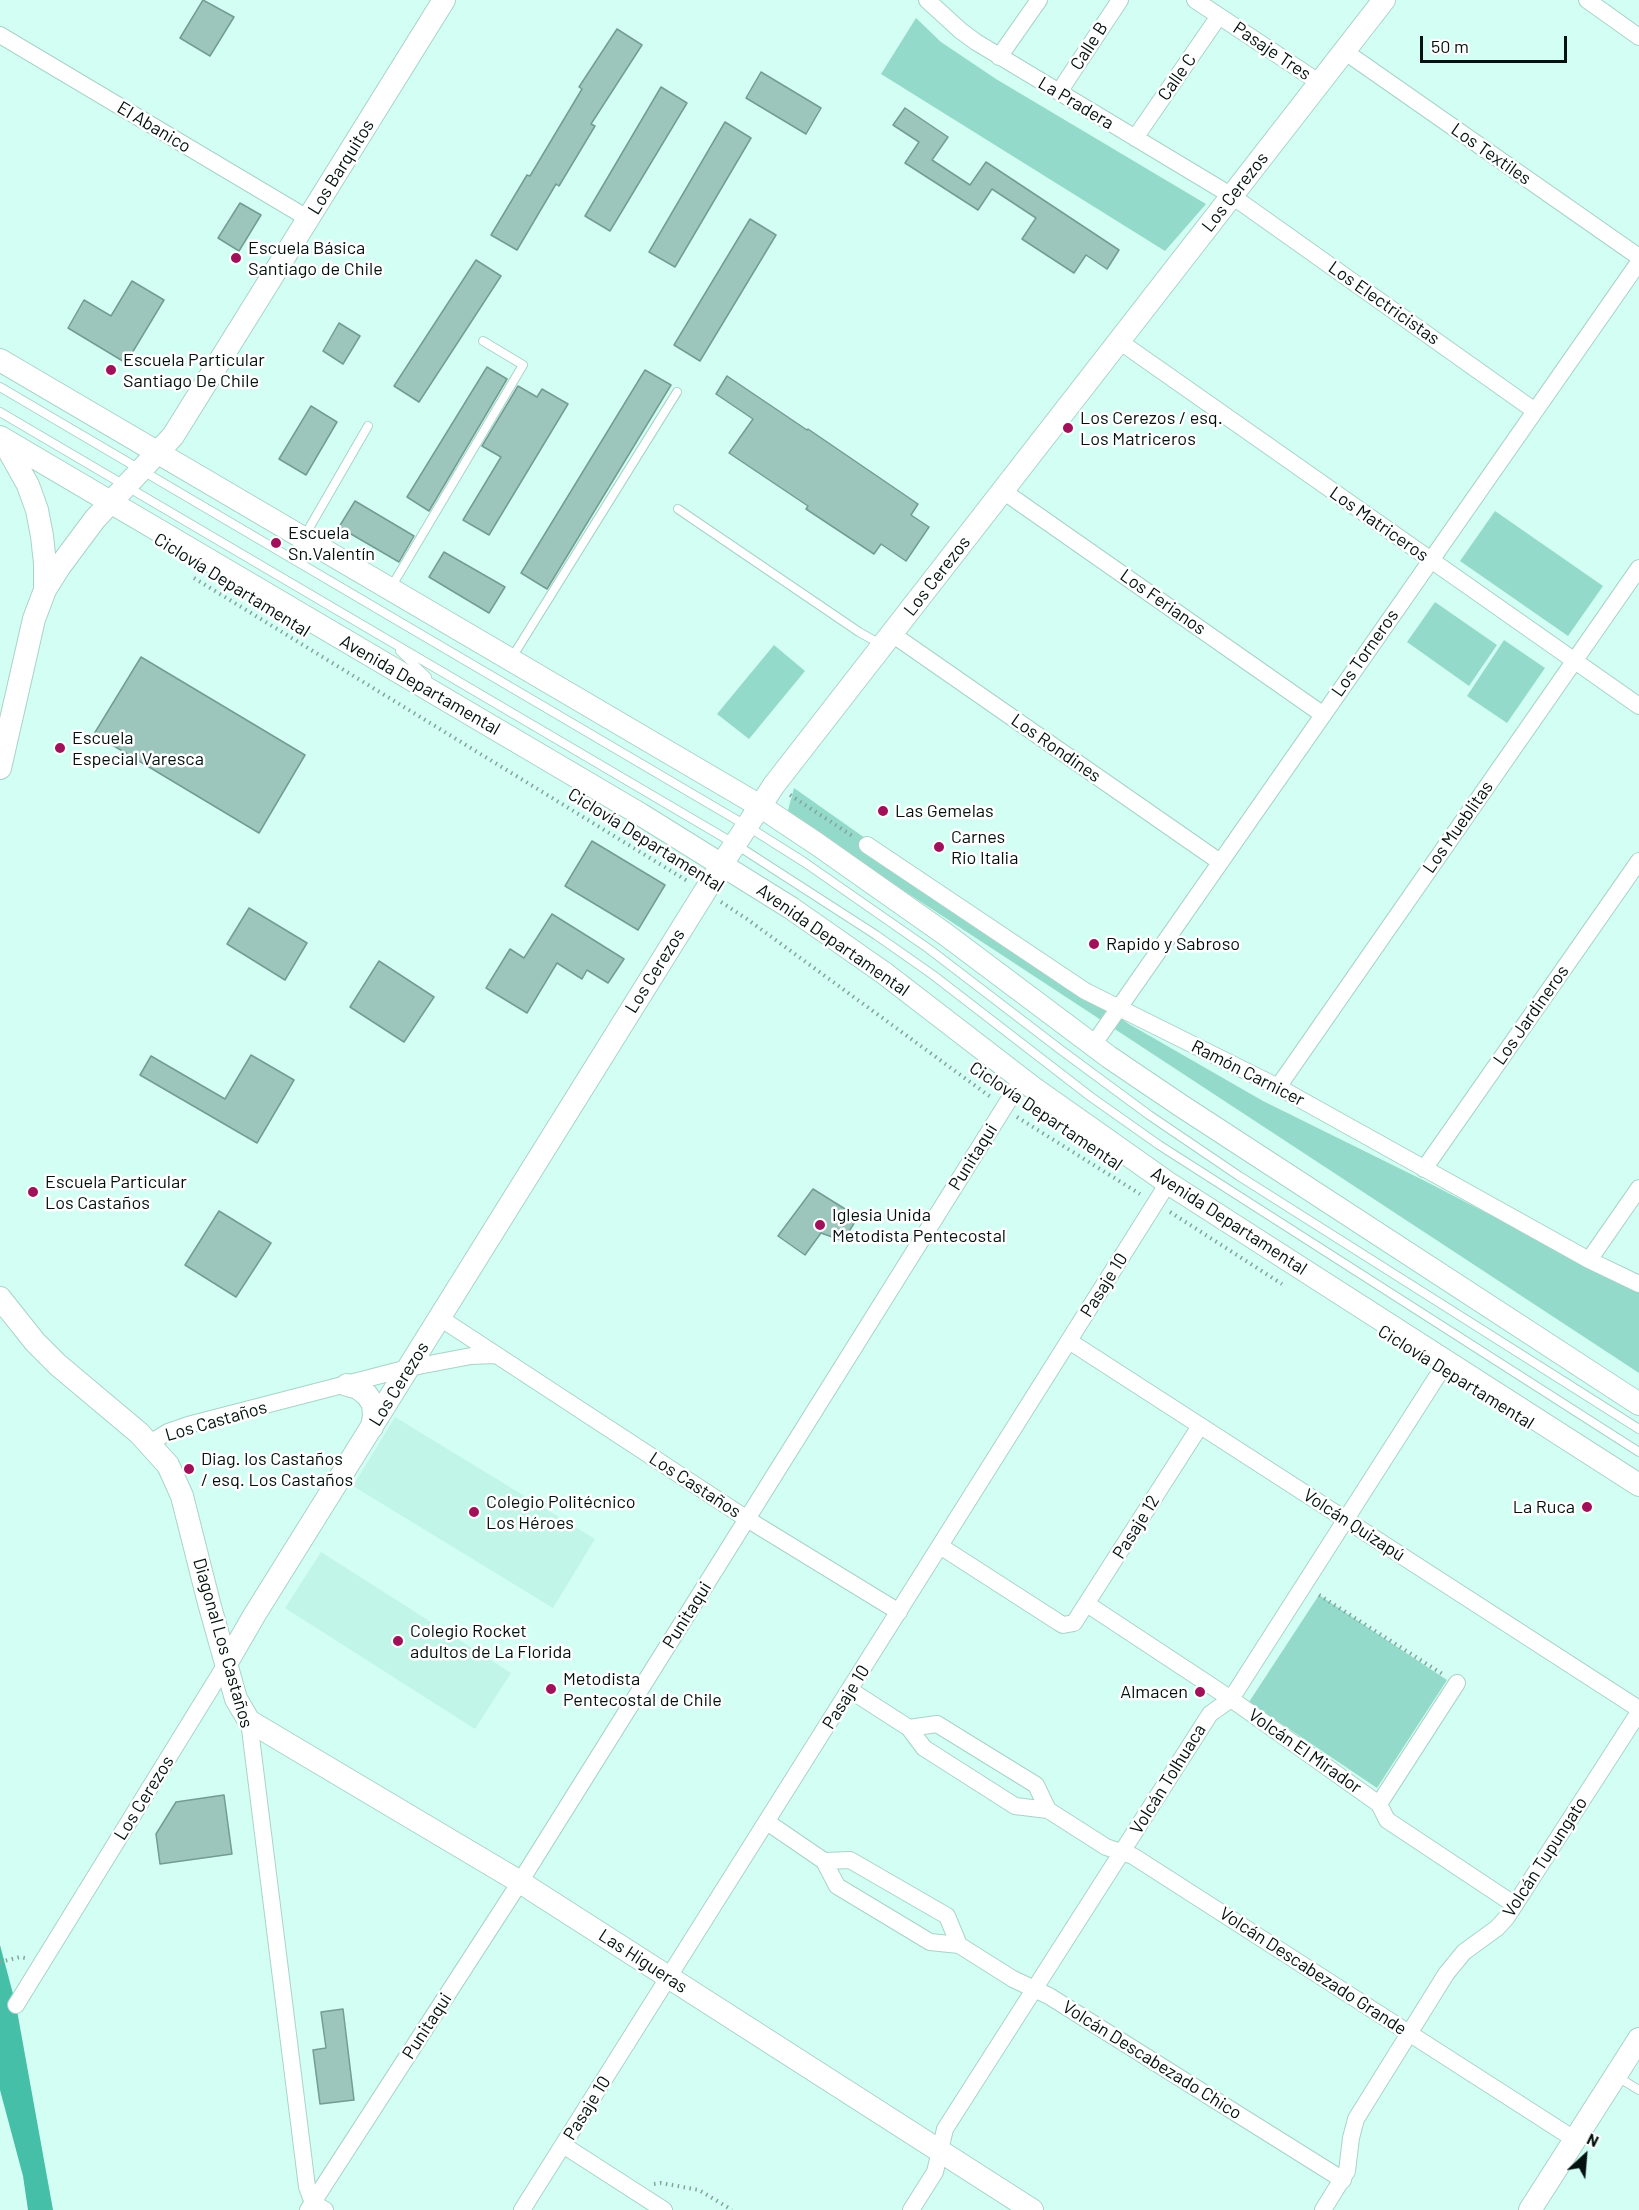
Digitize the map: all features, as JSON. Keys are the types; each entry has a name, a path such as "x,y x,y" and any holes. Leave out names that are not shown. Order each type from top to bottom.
{"street":[{"name":"Los Barquitos","path":"157,453 173,436 444,0"},
{"name":"La Pradera","path":"927,0 961,31 999,57 1232,196"},
{"path":"999,57 1039,0"},
{"name":"Calle B","path":"1059,92 1120,0"},
{"name":"Pasaje Tres","path":"1195,0 1320,83"},
{"name":"Los Cerezos","path":"16,2005 255,1614 722,864 774,785 1384,0"},
{"path":"1587,0 1639,36"},
{"name":"Calle C","path":"1135,138 1219,16"},
{"name":"El Abanico","path":"0,35 309,219"},
{"name":"Los Textiles","path":"1344,51 1639,257"},
{"name":"Los Electricistas","path":"1232,196 1535,411"},
{"name":"Los Torneros","path":"1093,1045 1639,262"},
{"name":"Los Matriceros","path":"1119,341 1639,706"},
{"path":"0,360 760,806 945,934 1093,1045 1229,1137 1639,1404"},
{"path":"1,438 16,460 28,485 36,510 45,563 45,590"},
{"name":"Avenida Departamental","path":"1,438 118,495 488,725 722,864 791,908 884,973 1090,1129 1168,1183 1639,1485"},
{"path":"0,768 32,627 45,590 80,538 157,453"},
{"name":"Los Ferianos","path":"1003,491 1322,714"},
{"name":"Los Mueblitas","path":"1278,1087 1639,568"},
{"name":"Los Rondines","path":"887,640 1220,862"},
{"name":"Ramón Carnicer","path":"867,845 1085,991 1278,1087 1589,1260 1639,1284"},
{"name":"Los Jardineros","path":"1424,1169 1639,861"},
{"name":"Punitaqui","path":"315,2208 1022,1079"},
{"name":"Pasaje 10","path":"522,2210 1168,1183"},
{"path":"1589,1260 1639,1188"},
{"name":"Diagonal Los Castaños","path":"0,1298 35,1342 58,1365 150,1443 177,1480 208,1603 238,1705 249,1721 307,2187 315,2208"},
{"name":"Los Castaños","path":"440,1318 747,1519 899,1612"},
{"name":"Volcán Quizapú","path":"1069,1341 1639,1710"},
{"name":"Los Castaños","path":"150,1443 178,1428 408,1368 471,1356 494,1355"},
{"name":"Volcán Tolhuaca","path":"911,2210 935,2172 945,2129 1210,1714 1231,1699 1447,1361"},
{"path":"347,1385 358,1388 373,1404 372,1427"},
{"name":"Pasaje 12","path":"940,1546 1058,1622 1069,1625 1077,1619 1087,1604 1200,1426"},
{"path":"208,1603 217,1613 230,1619 243,1619 255,1614"},
{"name":"Volcán El Mirador","path":"1087,1604 1231,1699 1379,1804 1387,1820 1515,1905"},
{"path":"1379,1804 1457,1683"},
{"name":"Volcán Descabezado Grande","path":"850,1690 909,1728 924,1748 1015,1806 1048,1810 1107,1847 1133,1856 1574,2139"},
{"name":"Volcán Tupungato","path":"1323,2210 1342,2180 1350,2161 1351,2138 1356,2119 1454,1962 1473,1944 1497,1928 1515,1905 1639,1710"},
{"name":"Las Higueras","path":"249,1721 520,1882 1032,2210"},
{"name":"Volcán Descabezado Grande","path":"909,1728 937,1724 1036,1785 1048,1810"},
{"name":"Volcán Descabezado Chico","path":"767,1822 824,1861 837,1886 930,1942 959,1945 1013,1979 1060,2002 1342,2180"},
{"path":"824,1861 850,1860 947,1916 959,1945"},
{"path":"1530,2210 1639,2039"},
{"path":"563,2145 664,2210"}],"lane":[{"path":"390,589 523,365 483,340"},
{"path":"0,387 142,470 741,835 933,975 1082,1090 1159,1145 1639,1452"},
{"path":"510,659 677,392"},
{"path":"0,412 118,495 741,835 804,862 929,949 1149,1115 1239,1176 1639,1428"},
{"path":"303,538 368,426"},
{"path":"678,509 859,632 887,640"},
{"path":"391,642 421,673 469,705 488,725"},
{"path":"1616,2076 1639,2090"}],"path":[{"name":"Ciclovía Departamental","path":"186,573 705,892 757,926 1004,1107 1285,1285"},
{"path":"774,785 867,845"},
{"path":"1304,1585 1457,1683"},
{"path":"0,1962 8,1960"},
{"path":"647,2185 661,2183 699,2190 732,2210"}],"shaded area":[{"path":"916,18 941,42 996,79 1206,204 1165,251 881,74"},
{"path":"1495,511 1603,586 1568,636 1460,561"},
{"path":"1435,602 1497,645 1469,686 1407,642"},
{"path":"1504,640 1545,668 1507,723 1467,696"},
{"path":"774,645 805,671 749,739 717,714"},
{"path":"794,788 1129,1024 1263,1101 1425,1181 1639,1292 1639,1373 787,814"},
{"name":"Colegio Politécnico Los Héroes","path":"395,1417 595,1539 553,1608 353,1486"},
{"name":"Colegio Rocket adultos de La Florida","path":"321,1552 511,1673 475,1729 285,1608"},
{"path":"1319,1595 1447,1680 1377,1788 1249,1702"},
{"path":"0,1945 16,2005 53,2210 28,2210 23,2176 0,2090"}],"building":[{"path":"203,0 234,17 210,56 180,38"},
{"path":"617,29 642,45 591,124 595,126 559,186 556,184 517,250 491,235 527,175 530,176 582,89 579,87"},
{"path":"761,72 821,108 806,134 746,98"},
{"path":"661,87 687,103 610,231 585,216"},
{"path":"905,108 948,137 932,160 970,185 986,162 1119,250 1107,269 1086,255 1074,273 1022,239 1036,218 992,189 978,210 905,163 919,142 893,125"},
{"path":"725,122 751,138 675,267 649,252"},
{"path":"240,203 261,215 239,251 218,238"},
{"path":"750,219 776,235 700,361 674,345"},
{"path":"476,260 501,276 419,402 394,386"},
{"path":"132,281 164,300 126,363 68,328 84,300 111,316"},
{"path":"339,323 360,336 343,364 323,351"},
{"path":"487,367 507,379 429,511 407,497"},
{"path":"645,370 671,385 547,589 521,573"},
{"path":"727,376 918,504 911,515 929,527 906,561 881,544 874,554 806,509 808,506 729,453 753,419 716,394"},
{"path":"518,386 537,397 542,389 568,404 489,535 463,520 501,457 482,446"},
{"path":"311,406 337,422 306,475 279,459"},
{"path":"355,501 414,536 399,562 339,527"},
{"path":"444,552 505,587 489,613 429,577"},
{"path":"141,657 305,755 259,833 94,734"},
{"path":"592,841 665,885 638,930 565,886"},
{"path":"249,908 307,943 285,980 227,944"},
{"path":"552,914 624,959 608,983 587,970 582,979 557,963 527,1013 486,988 510,949 524,958"},
{"path":"379,961 434,997 404,1042 350,1007"},
{"path":"251,1055 294,1080 257,1143 140,1075 151,1056 225,1099"},
{"name":"Iglesia Unida Metodista Pentecostal","path":"813,1189 858,1217 843,1241 821,1233 805,1255 778,1236"},
{"path":"219,1211 271,1243 236,1297 185,1265"},
{"path":"224,1795 232,1854 160,1864 156,1834 176,1802"},
{"path":"343,2009 354,2100 320,2104 313,2050 326,2048 321,2012"}],"place":[{"name":"Escuela Básica Santiago de Chile","path":"236,258"},
{"name":"Escuela Particular Santiago De Chile","path":"111,370"},
{"name":"Los Cerezos / esq. Los Matriceros","path":"1068,428"},
{"name":"Escuela Sn.Valentín","path":"276,543"},
{"name":"Escuela Especial Varesca","path":"60,748"},
{"name":"Las Gemelas","path":"883,811"},
{"name":"Carnes Rio Italia","path":"939,847"},
{"name":"Rapido y Sabroso","path":"1094,944"},
{"name":"Escuela Particular Los Castaños","path":"33,1192"},
{"name":"Iglesia Unida Metodista Pentecostal","path":"820,1225"},
{"name":"Diag. los Castaños / esq. Los Castaños","path":"189,1469"},
{"name":"La Ruca","path":"1587,1507"},
{"name":"Colegio Politécnico Los Héroes","path":"474,1512"},
{"name":"Colegio Rocket adultos de La Florida","path":"398,1641"},
{"name":"Metodista Pentecostal de Chile","path":"551,1689"},
{"name":"Almacen","path":"1200,1692"}]}
